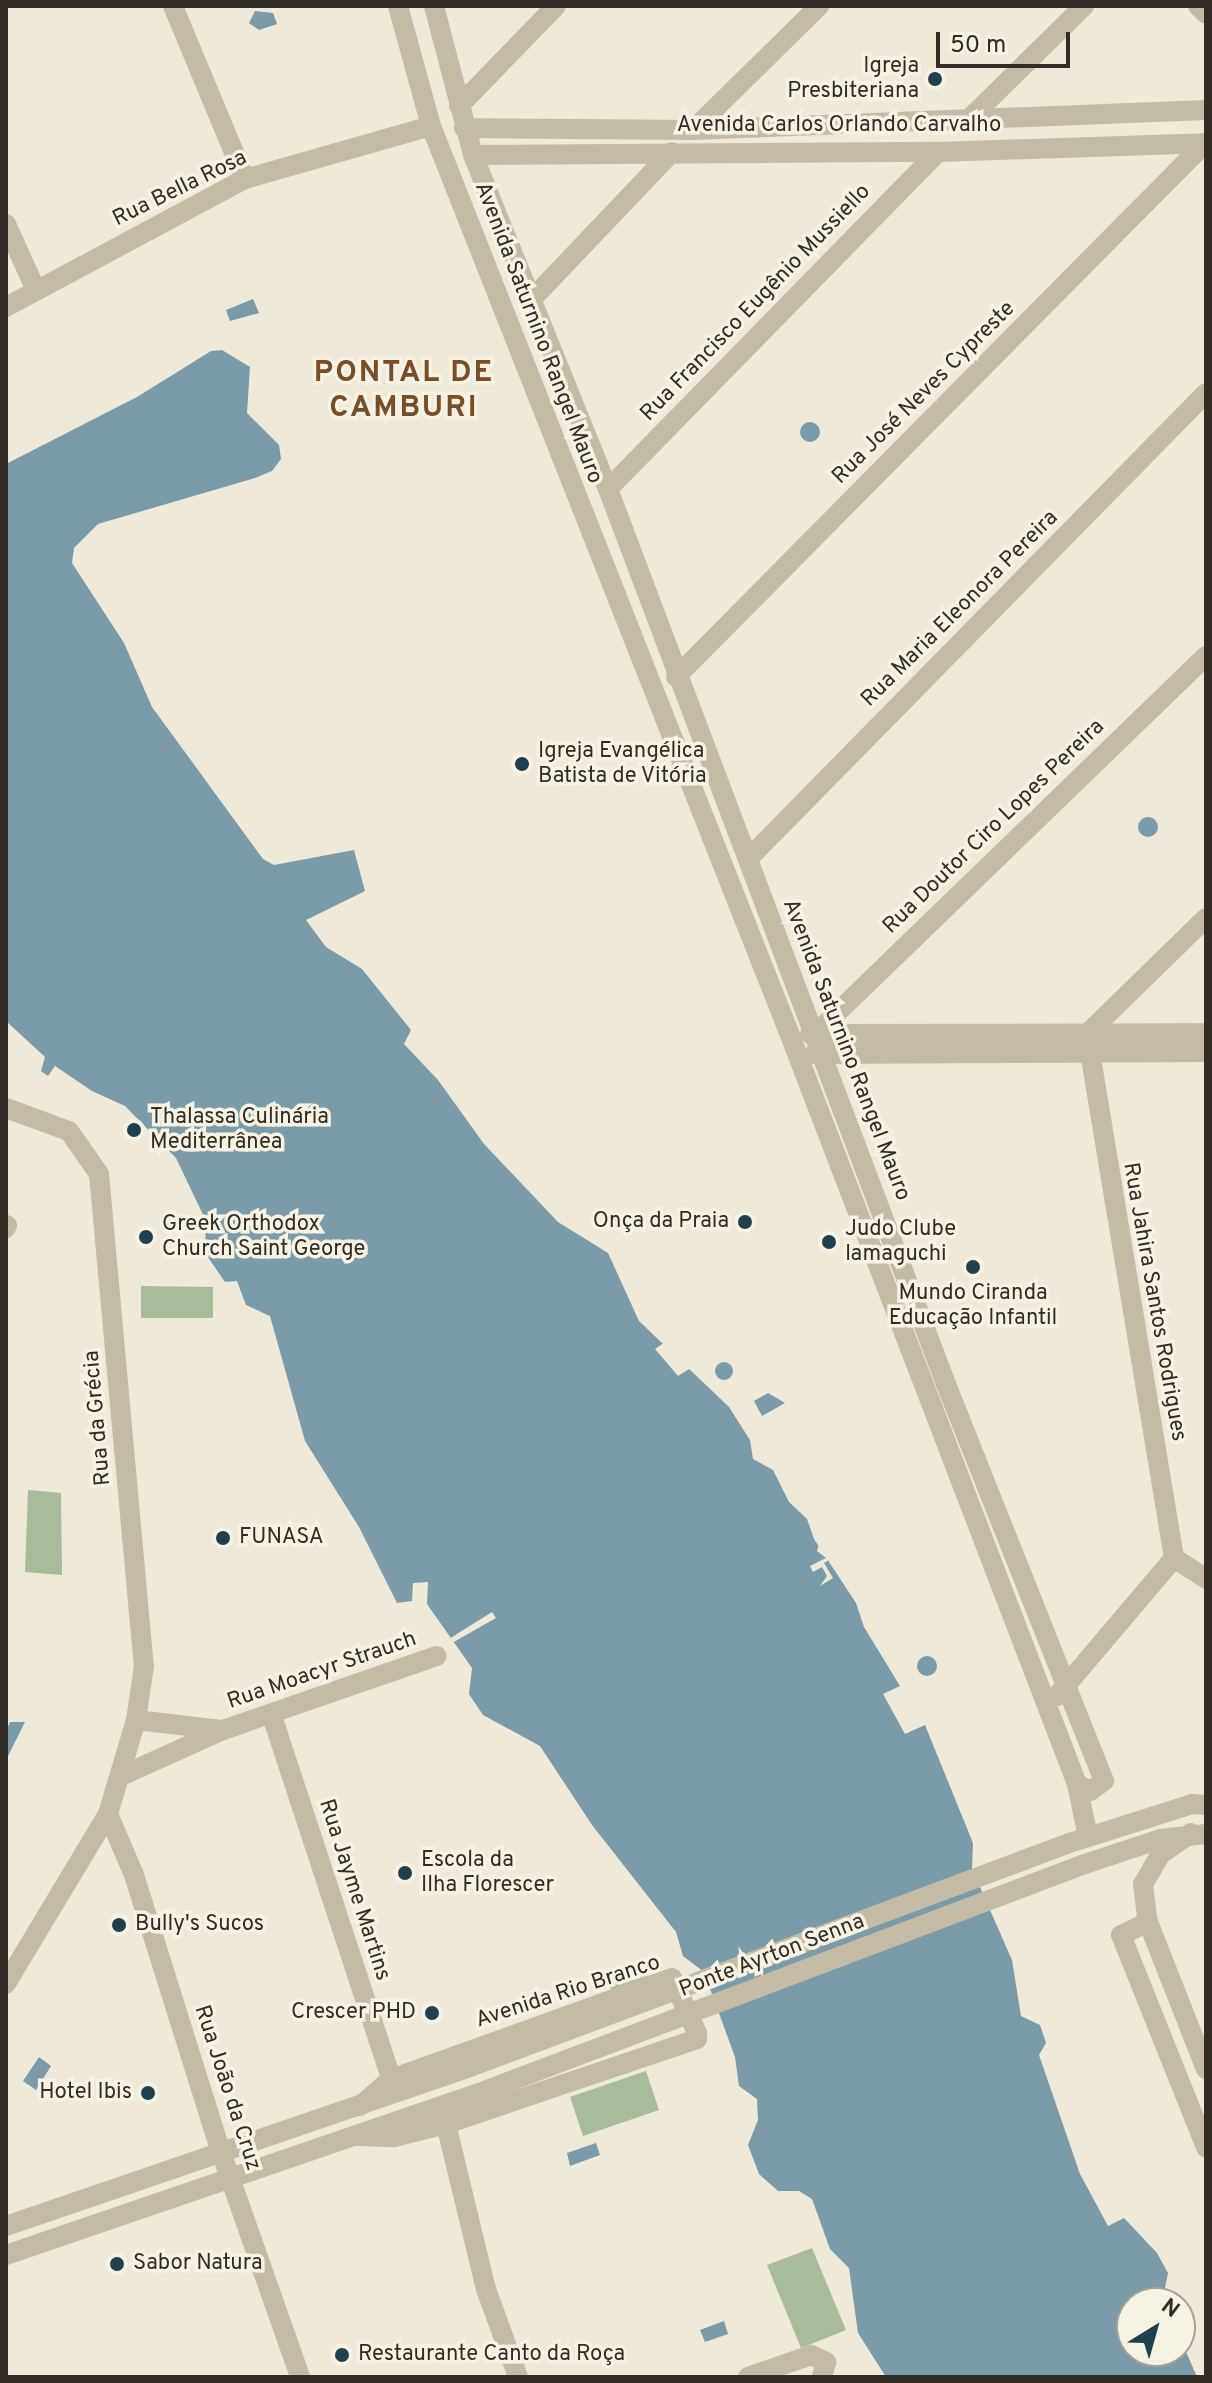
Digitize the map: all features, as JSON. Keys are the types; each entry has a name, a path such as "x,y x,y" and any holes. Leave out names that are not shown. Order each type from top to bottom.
{"street":[{"path":"173,6 245,179"},
{"name":"Avenida Saturnino Rangel Mauro","path":"398,6 431,126 645,674 794,1047 1104,1781 1090,1791 1077,1784"},
{"name":"Avenida Saturnino Rangel Mauro","path":"434,6 473,155 608,489 673,670 824,1053 936,1387 1077,1784 1080,1839"},
{"path":"459,106 556,6"},
{"path":"693,130 819,6"},
{"path":"965,123 1084,6"},
{"path":"1198,6 1206,14"},
{"name":"Avenida Carlos Orlando Carvalho","path":"464,128 693,130 965,123 1206,110"},
{"name":"Rua Bella Rosa","path":"6,307 245,179 431,126"},
{"path":"1206,127 1206,145"},
{"name":"Avenida Carlos Orlando Carvalho","path":"473,155 938,152 1206,145"},
{"name":"Rua José Neves Cypreste","path":"673,670 1206,145"},
{"path":"531,300 672,152"},
{"name":"Rua Francisco Eugênio Mussiello","path":"608,489 938,152"},
{"path":"6,224 36,290"},
{"name":"Rua Maria Eleonora Pereira","path":"748,859 1206,393"},
{"path":"600,556 629,546"},
{"name":"Rua Doutor Ciro Lopes Pereira","path":"816,1033 1206,656"},
{"path":"645,674 673,670"},
{"path":"1087,1044 1130,993 1206,918"},
{"path":"1130,993 1133,1034"},
{"path":"848,1002 846,1016 865,1031"},
{"path":"794,1047 816,1033 865,1031 1206,1052"},
{"path":"794,1047 824,1053 1087,1044 1133,1034 1206,1033"},
{"name":"Rua Jahira Santos Rodrigues","path":"1087,1044 1174,1558"},
{"name":"Rua da Grécia","path":"6,1108 69,1131 99,1174 144,1666 136,1720 112,1824"},
{"path":"1048,1707 1174,1558 1206,1579"},
{"name":"Rua Moacyr Strauch","path":"120,1780 223,1730 272,1716 437,1656"},
{"name":"Rua Jayme Martins","path":"272,1716 391,2079"},
{"name":"Rua Moacyr Strauch","path":"136,1720 223,1730"},
{"name":"Ponte Ayrton Senna","path":"470,2067 1080,1839 1206,1805"},
{"path":"6,1984 76,1867 112,1824"},
{"name":"Rua João da Cruz","path":"112,1824 300,2377"},
{"path":"1198,1834 1147,1872 1148,1922 1206,2069"},
{"name":"Ponte Ayrton Senna","path":"479,2093 1082,1865 1198,1834"},
{"path":"1148,1922 1121,1935 1121,1952 1206,2148"},
{"name":"Avenida Rio Branco","path":"357,2136 394,2137 446,2124 697,2039 675,1980 391,2079 360,2106"},
{"name":"Avenida Rio Branco","path":"6,2226 222,2155 470,2067"},
{"name":"Avenida Rio Branco","path":"6,2255 479,2093"},
{"path":"446,2124 486,2289 518,2377"},
{"path":"748,2377 811,2355 826,2362 822,2377"}],"green space":[{"path":"141,1286 213,1287 213,1318 141,1318"},
{"path":"28,1490 61,1493 62,1575 25,1572"},
{"path":"644,1967 651,1984 614,1996 607,1980"},
{"path":"646,2071 659,2110 583,2136 570,2097"},
{"path":"812,2248 846,2330 801,2348 767,2265"}],"water":[{"path":"255,11 273,13 277,24 259,30 249,23"},
{"path":"253,299 259,313 230,321 226,310"},
{"path":"222,350 250,367 247,413 279,445 281,459 272,471 255,478 98,524 74,548 72,563 124,643 152,707 263,859 274,865 354,850 365,891 306,920 326,947 362,969 411,1030 404,1044 438,1080 484,1144 558,1222 608,1253 639,1321 729,1407 750,1440 753,1459 773,1470 789,1502 807,1519 814,1539 856,1603 864,1627 900,1686 883,1694 905,1734 925,1725 973,1843 972,1869 1012,1960 1021,2016 1040,2025 1046,2043 1039,2055 1080,2174 1108,2226 1124,2218 1157,2253 1168,2273 1165,2287 1116,2287 1116,2367 1193,2367 1197,2377 886,2377 858,2333 849,2268 830,2249 812,2199 799,2191 778,2191 759,2174 748,2145 758,2120 757,2099 739,2086 735,2057 704,1972 683,1956 676,1932 592,1825 540,1746 483,1715 469,1694 472,1668 427,1604 428,1582 413,1583 412,1601 397,1603 359,1527 305,1441 270,1316 246,1305 237,1281 225,1282 205,1253 206,1221 176,1158 125,1106 92,1091 55,1066 48,1076 41,1071 45,1057 6,1021 6,464 137,397 211,351"},
{"path":"810,422 817,425 820,432 817,439 810,442 803,439 800,432 803,425"},
{"path":"1148,817 1155,820 1158,827 1155,834 1148,837 1141,834 1138,827 1141,820"},
{"path":"724,1362 733,1371 724,1380 715,1371"},
{"path":"768,1393 785,1403 762,1416 754,1401"},
{"path":"923,1656 931,1656 937,1666 931,1676 923,1676 917,1670 917,1662"},
{"path":"10,1722 25,1722 8,1756 6,1732"},
{"path":"39,2057 51,2066 36,2090 23,2081"},
{"path":"596,2143 600,2155 570,2166 567,2153"},
{"path":"724,2321 728,2334 705,2342 700,2330"}],"pier":[{"path":"667,1341 694,1366 678,1376 655,1349"},
{"path":"820,1541 832,1558 824,1563 833,1578 820,1586 827,1576 822,1567 813,1572 810,1566 826,1558 817,1551"},
{"path":"492,1612 496,1618 452,1643 449,1639"}],"place":[{"name":"Igreja Presbiteriana","path":"935,79"},
{"name":"Igreja Evangélica Batista de Vitória","path":"522,764"},
{"name":"Thalassa Culinária Mediterrânea","path":"134,1130"},
{"name":"Onça da Praia","path":"745,1222"},
{"name":"Greek Orthodox Church Saint George","path":"146,1237"},
{"name":"Judo Clube Iamaguchi","path":"829,1242"},
{"name":"Mundo Ciranda Educação Infantil","path":"973,1267"},
{"name":"FUNASA","path":"223,1538"},
{"name":"Escola da Ilha Florescer","path":"405,1873"},
{"name":"Bully's Sucos","path":"119,1925"},
{"name":"Crescer PHD","path":"432,2013"},
{"name":"Hotel Ibis","path":"148,2093"},
{"name":"Sabor Natura","path":"117,2264"},
{"name":"Restaurante Canto da Roça","path":"342,2355"}],"district":[{"name":"PONTAL DE CAMBURI","path":"404,391"}]}
